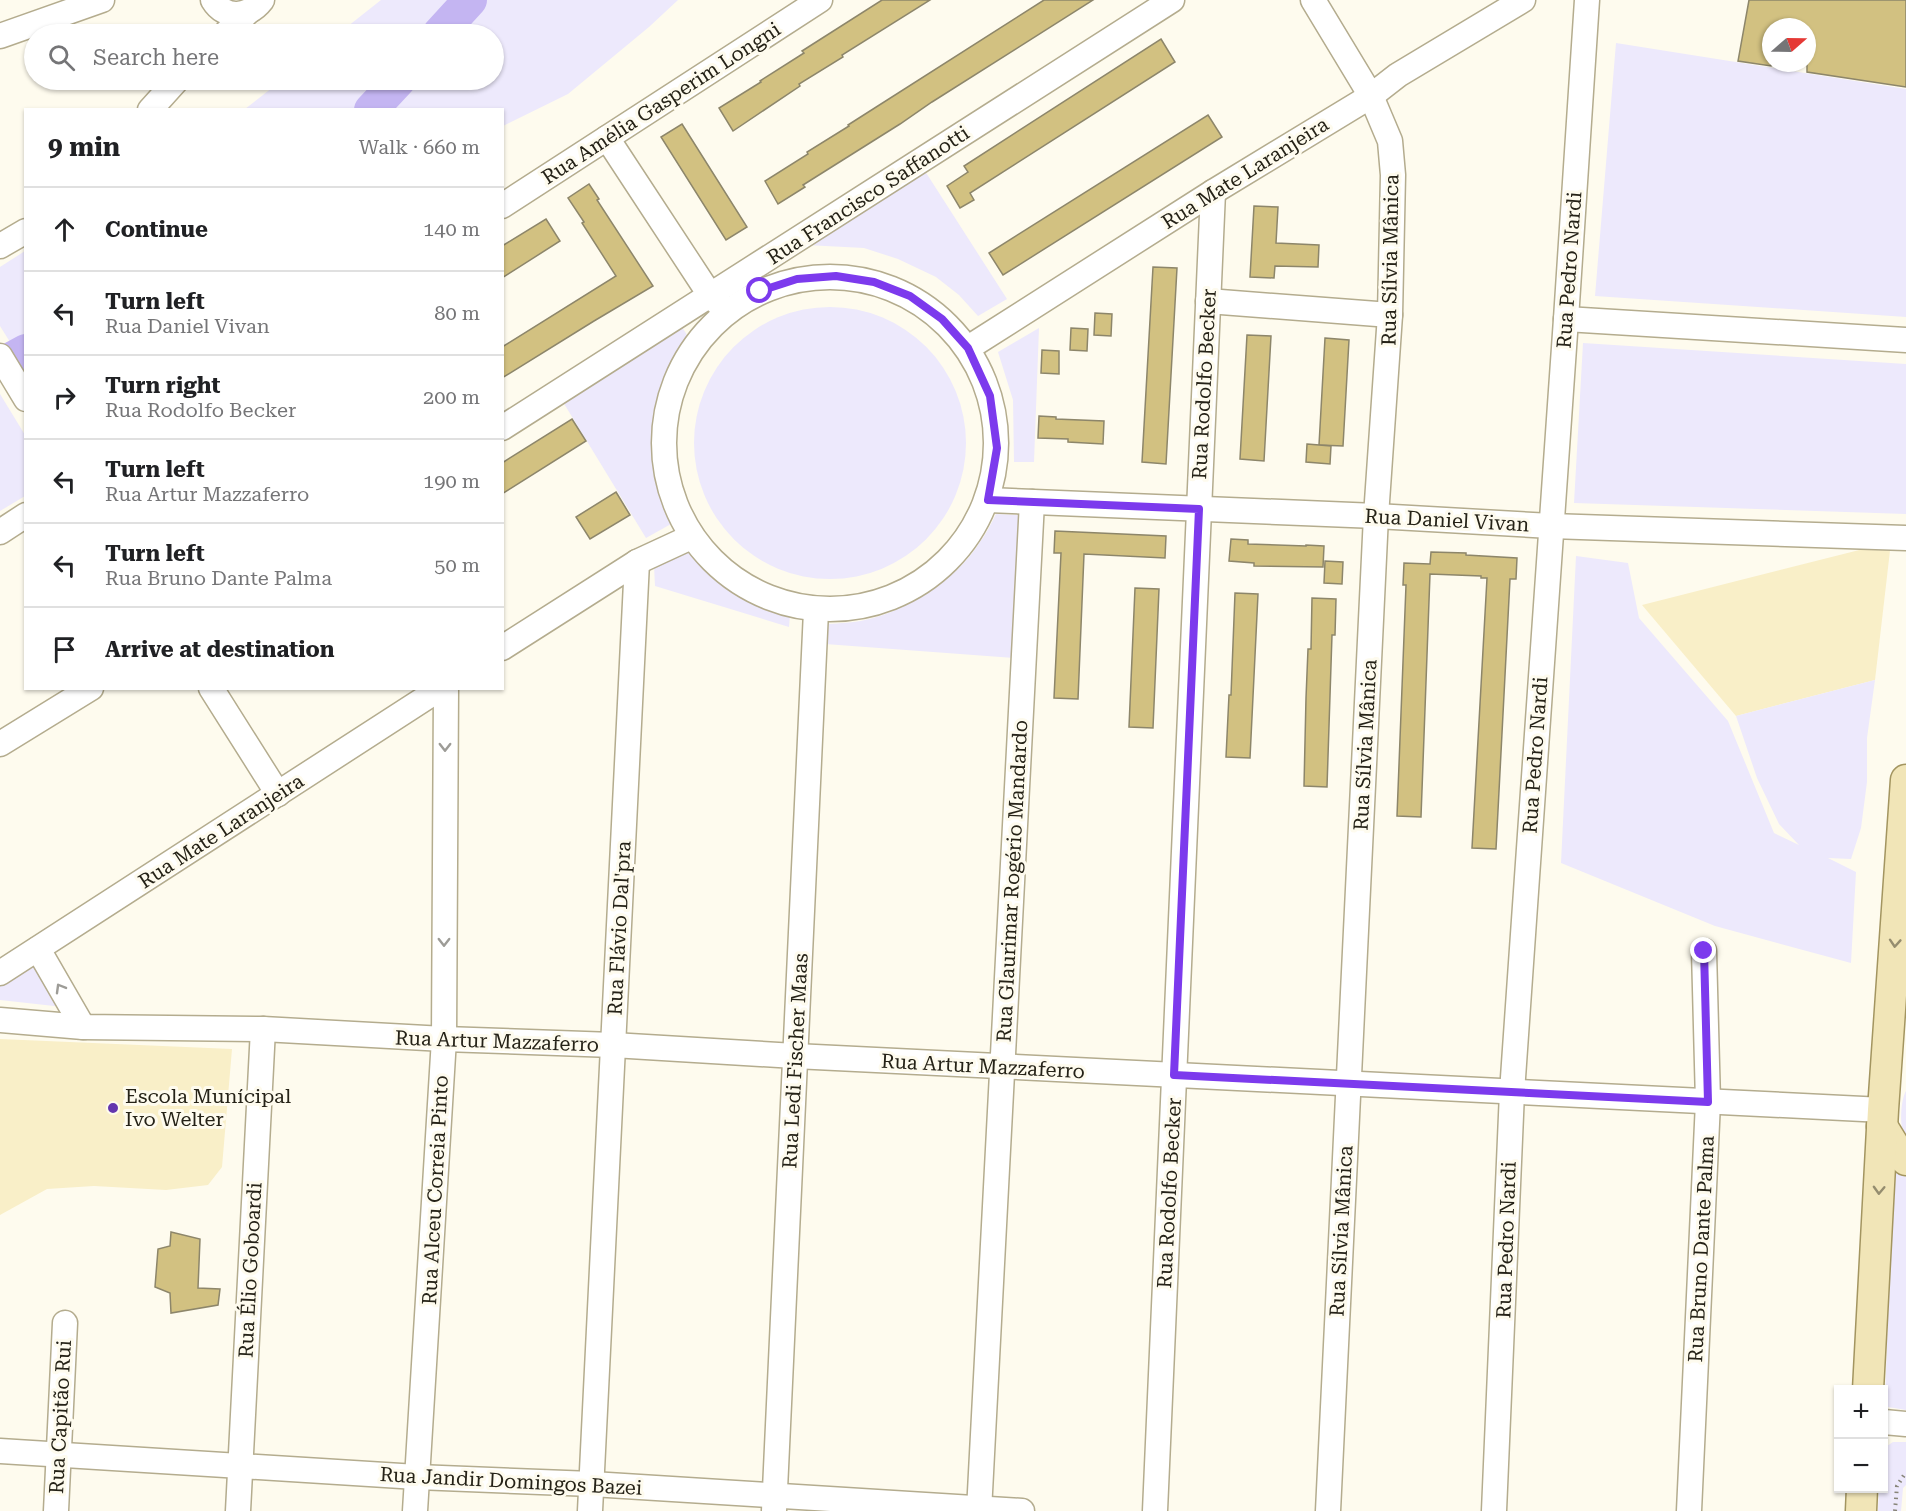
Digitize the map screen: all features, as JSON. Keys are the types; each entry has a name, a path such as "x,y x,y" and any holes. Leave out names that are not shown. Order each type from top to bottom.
{"main road":[{"path":"1868,1385 1882,1118 1896,1066 1906,780"},
{"path":"1882,1118 1896,1149 1906,1160"},
{"path":"1861,1511 1862,1493"}],"street":[{"path":"34,24 102,0"},
{"name":"Rua Amélia Gasperim Longni","path":"504,205 820,0"},
{"name":"Rua Francisco Saffanotti","path":"504,427 719,303 1172,0"},
{"name":"Rua Sílvia Mânica","path":"1313,0 1371,96 1390,141 1393,176 1390,315 1376,516 1328,1511"},
{"name":"Rua Mate Laranjeira","path":"968,348 1213,192 1371,96 1398,75 1523,0"},
{"name":"Rua Pedro Nardi","path":"1494,1511 1512,1092 1587,0"},
{"path":"210,24 217,5 230,14 239,15 255,6"},
{"path":"236,24 255,6"},
{"path":"0,36 24,28"},
{"path":"152,108 168,90"},
{"path":"607,138 719,303"},
{"name":"Rua Rodolfo Becker","path":"1155,1511 1213,192"},
{"path":"0,246 24,232"},
{"path":"836,276 874,282 910,296 942,319 968,348 990,396 996,438 997,448 988,500 961,548 921,585 870,607 816,611 767,599 725,573 691,537 670,491 663,442 671,392 693,347 719,303 797,279 836,276"},
{"path":"1208,301 1390,315"},
{"path":"1566,319 1906,340"},
{"path":"0,356 23,396"},
{"name":"Rua Daniel Vivan","path":"988,500 1376,516 1551,526 1906,538"},
{"name":"Rua Glaurimar Rogério Mandardo","path":"979,1510 1032,502"},
{"path":"0,532 24,516"},
{"path":"504,647 637,562 691,537"},
{"name":"Rua Flávio Dal'pra","path":"590,1511 637,562"},
{"name":"Rua Ledi Fischer Maas","path":"774,1504 816,611"},
{"path":"0,744 88,690"},
{"path":"212,690 278,794"},
{"name":"Rua Mate Laranjeira","path":"0,973 438,690"},
{"name":"Rua Alceu Correia Pinto","path":"415,1511 444,1039 446,690"},
{"path":"38,949 83,1027"},
{"name":"Rua Bruno Dante Palma","path":"1689,1511 1708,1102 1704,951"},
{"name":"Rua Artur Mazzaferro","path":"0,1020 83,1027 263,1029 613,1045 1708,1102 1882,1118"},
{"name":"Rua Élio Goboardi","path":"238,1511 263,1029"},
{"name":"Rua Capitão Rui","path":"56,1511 65,1323"},
{"path":"1888,1422 1906,1424"},
{"name":"Rua Jandir Domingos Bazei","path":"0,1451 417,1477 592,1484 774,1504 1022,1511"}],"path":[{"path":"1895,1511 1897,1486 1906,1472"}],"shaded area":[{"path":"381,0 678,0 568,94 504,126 504,108 246,108 269,90 504,90 504,24 351,24"},
{"path":"1616,43 1762,66 1762,72 1799,72 1906,89 1906,317 1595,296"},
{"path":"923,168 1007,299 978,316 959,295 936,277 898,259 864,248 806,245"},
{"path":"24,252 24,364 0,326 0,267"},
{"path":"830,307 857,310 882,317 906,330 926,347 943,367 956,391 963,416 966,443 963,470 956,495 943,519 926,539 906,556 882,569 857,576 830,579 803,576 778,569 754,556 734,539 717,519 704,495 697,470 694,443 697,416 704,391 717,367 734,347 754,330 778,317 803,310"},
{"path":"682,327 687,335 660,390 652,443 660,497 671,524 646,538 563,402"},
{"path":"1039,328 1034,462 1014,462 1013,400 998,352"},
{"path":"1583,343 1906,364 1906,514 1574,503"},
{"path":"0,394 24,433 24,497 0,511"},
{"path":"996,514 1019,515 1014,658 825,644 828,624 856,622 882,615 930,592 970,556"},
{"path":"1891,542 1875,680 1736,716 1642,605"},
{"path":"685,549 711,577 768,610 790,615 789,627 655,586 654,566"},
{"path":"1576,556 1628,563 1639,618 1728,721 1774,833 1799,845 1779,824 1757,778 1736,716 1875,680 1867,738 1867,782 1861,828 1851,859 1828,858 1856,872 1851,963 1715,926 1561,863"},
{"path":"36,962 63,1007 0,1000 0,984"},
{"name":"Escola Munícipal Ivo Welter","path":"0,1039 232,1049 222,1167 208,1185 166,1190 94,1186 47,1189 0,1215"},
{"path":"1906,1091 1906,1140 1902,1130 1901,1116 1902,1101"},
{"path":"1896,1171 1906,1177 1906,1410 1888,1407 1888,1385 1886,1385"},
{"path":"1893,1442 1906,1442 1906,1485 1903,1488 1901,1511 1878,1511 1879,1493 1888,1493 1888,1445"}],"building":[{"path":"882,0 930,0 842,55 843,57 799,84 800,86 733,131 719,108"},
{"path":"1044,0 1093,0 803,185 805,187 778,204 765,181 848,125"},
{"path":"1749,0 1906,0 1906,87 1807,72 1816,72 1816,18 1762,18 1762,65 1738,61"},
{"path":"1161,39 1175,62 970,193 974,200 960,208 947,186 968,172 964,166"},
{"path":"1208,115 1222,137 1003,275 989,253"},
{"path":"682,124 747,227 726,240 661,137"},
{"path":"589,184 653,286 504,377 504,346 616,276 568,198"},
{"path":"1254,206 1278,207 1276,243 1319,245 1318,267 1275,266 1274,278 1250,277"},
{"path":"546,219 560,241 504,277 504,245"},
{"path":"1153,267 1177,268 1166,464 1142,462"},
{"path":"1095,313 1112,314 1111,336 1094,335"},
{"path":"1071,328 1088,329 1087,351 1070,350"},
{"path":"1247,335 1271,336 1264,461 1240,459"},
{"path":"1325,338 1349,340 1343,446 1319,445"},
{"path":"1042,350 1059,351 1059,374 1041,373"},
{"path":"1039,416 1104,421 1103,444 1038,438"},
{"path":"572,419 586,441 504,493 504,462"},
{"path":"1307,444 1331,446 1330,464 1306,462"},
{"path":"616,492 630,515 590,539 576,517"},
{"path":"1055,531 1166,536 1165,558 1084,554 1078,699 1054,698 1061,553 1054,553"},
{"path":"1231,539 1248,540 1248,544 1324,546 1323,567 1254,566 1254,563 1229,561"},
{"path":"1431,552 1517,558 1516,579 1510,579 1496,849 1472,848 1487,578 1481,578 1481,576 1430,574 1421,817 1397,816 1406,585 1403,585 1404,563 1430,564"},
{"path":"1325,561 1343,562 1342,584 1324,583"},
{"path":"1135,588 1159,589 1153,728 1129,727"},
{"path":"1235,593 1258,594 1250,758 1226,757"},
{"path":"1312,598 1336,599 1335,635 1332,635 1327,787 1304,786 1308,649 1311,649"},
{"path":"171,1232 200,1239 198,1288 220,1289 218,1305 171,1313 170,1293 155,1287 158,1249 170,1246"}],"waterway":[{"path":"448,24 470,0"},
{"path":"373,108 390,90"},
{"path":"0,365 24,352"}],"place":[{"name":"Escola Munícipal Ivo Welter","path":"113,1108"}],"route":[{"path":"760,291 797,279 836,276 874,282 910,296 942,319 968,348 990,396 997,448 988,500 1199,509 1174,1075 1708,1102 1704,951"}]}
